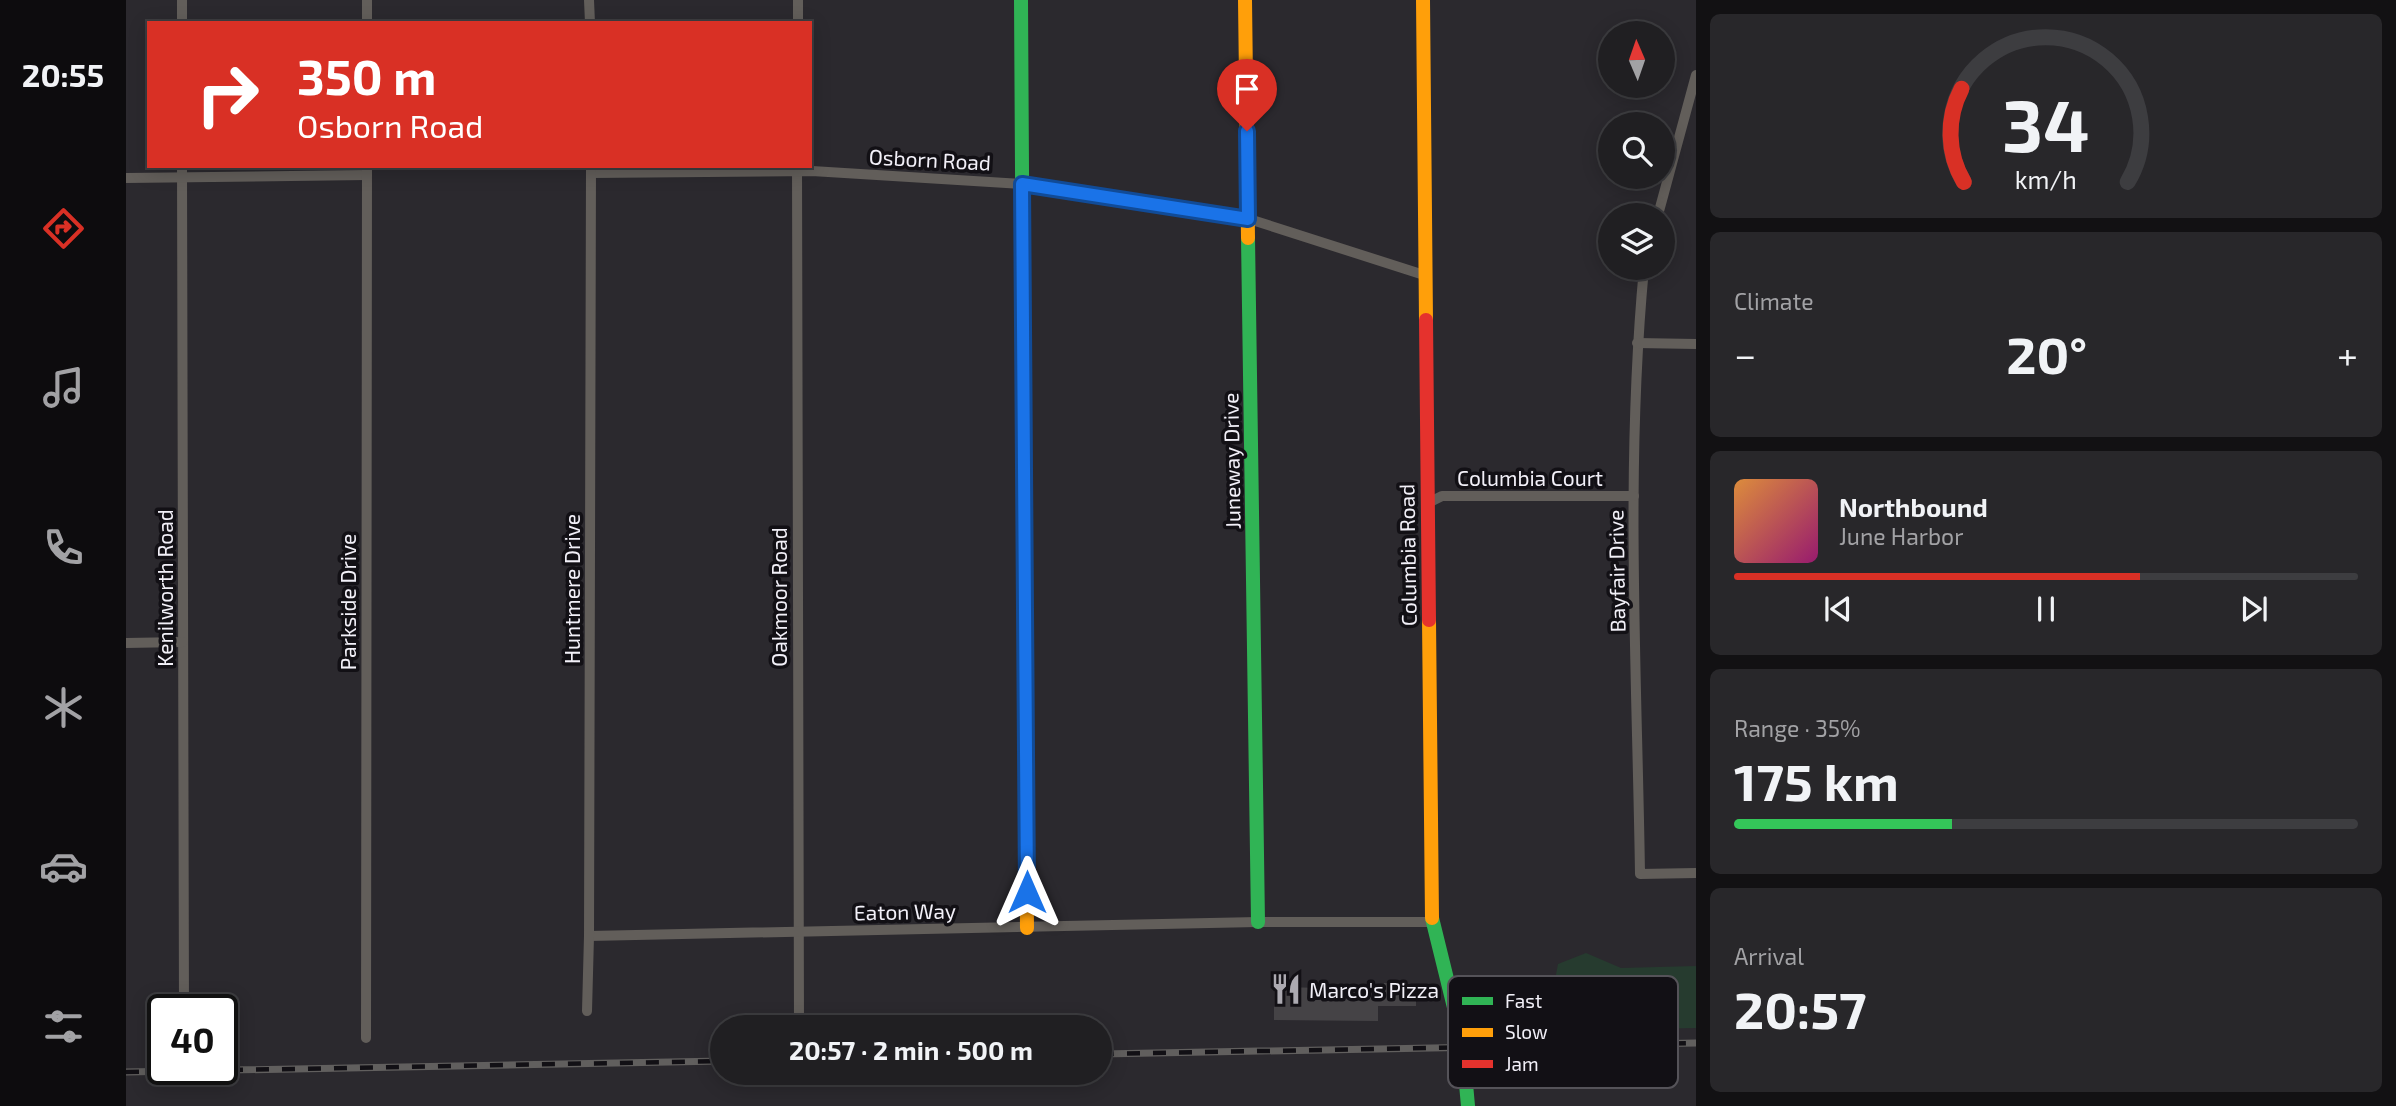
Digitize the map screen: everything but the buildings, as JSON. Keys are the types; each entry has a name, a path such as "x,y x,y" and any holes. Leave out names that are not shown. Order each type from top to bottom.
{"street":[{"path":"182,21 183,0"},
{"path":"367,0 367,21"},
{"path":"590,0 590,21"},
{"path":"798,0 798,21"},
{"path":"1021,0 1027,928"},
{"name":"Juneway Drive","path":"1245,0 1258,922"},
{"name":"Columbia Road","path":"1423,0 1432,922 1448,985"},
{"path":"1661,203 1696,75"},
{"name":"Osborn Road","path":"591,169 797,169 1022,184 1248,219 1424,275"},
{"name":"Huntmere Drive","path":"587,1011 591,169"},
{"name":"Oakmoor Road","path":"797,169 799,1015"},
{"path":"126,178 182,172 367,171"},
{"name":"Parkside Drive","path":"366,1038 367,171"},
{"name":"Kenilworth Road","path":"182,172 184,994"},
{"name":"Bayfair Drive","path":"1643,280 1637,344 1634,496 1640,874 1696,873"},
{"path":"1637,344 1696,344"},
{"name":"Columbia Court","path":"1428,503 1442,496 1634,496"},
{"path":"126,643 183,642"},
{"name":"Eaton Way","path":"589,936 1258,922 1432,922"},
{"name":"Columbia Road","path":"1466,1088 1468,1106"}],"green space":[{"path":"1586,953 1621,968 1696,966 1696,1028 1678,1028 1678,976 1556,976 1558,964"}],"railway":[{"path":"1678,1043 1696,1043"},
{"path":"1112,1054 1448,1048"},
{"path":"126,1072 710,1061"}],"traffic: fast":[{"path":"1021,0 1025,677"},
{"path":"1248,238 1258,922"},
{"path":"1432,918 1448,983"},
{"path":"1466,1088 1468,1106"}],"traffic: slow":[{"path":"1245,0 1248,238"},
{"path":"1423,0 1426,320"},
{"path":"1429,620 1432,918"},
{"path":"1025,677 1027,928"}],"traffic: jam":[{"path":"1426,320 1429,620"}],"place":[{"name":"Marco's Pizza","path":"1286,989"}],"route":[{"path":"1027,892 1022,184 1248,219 1247,131"}]}
